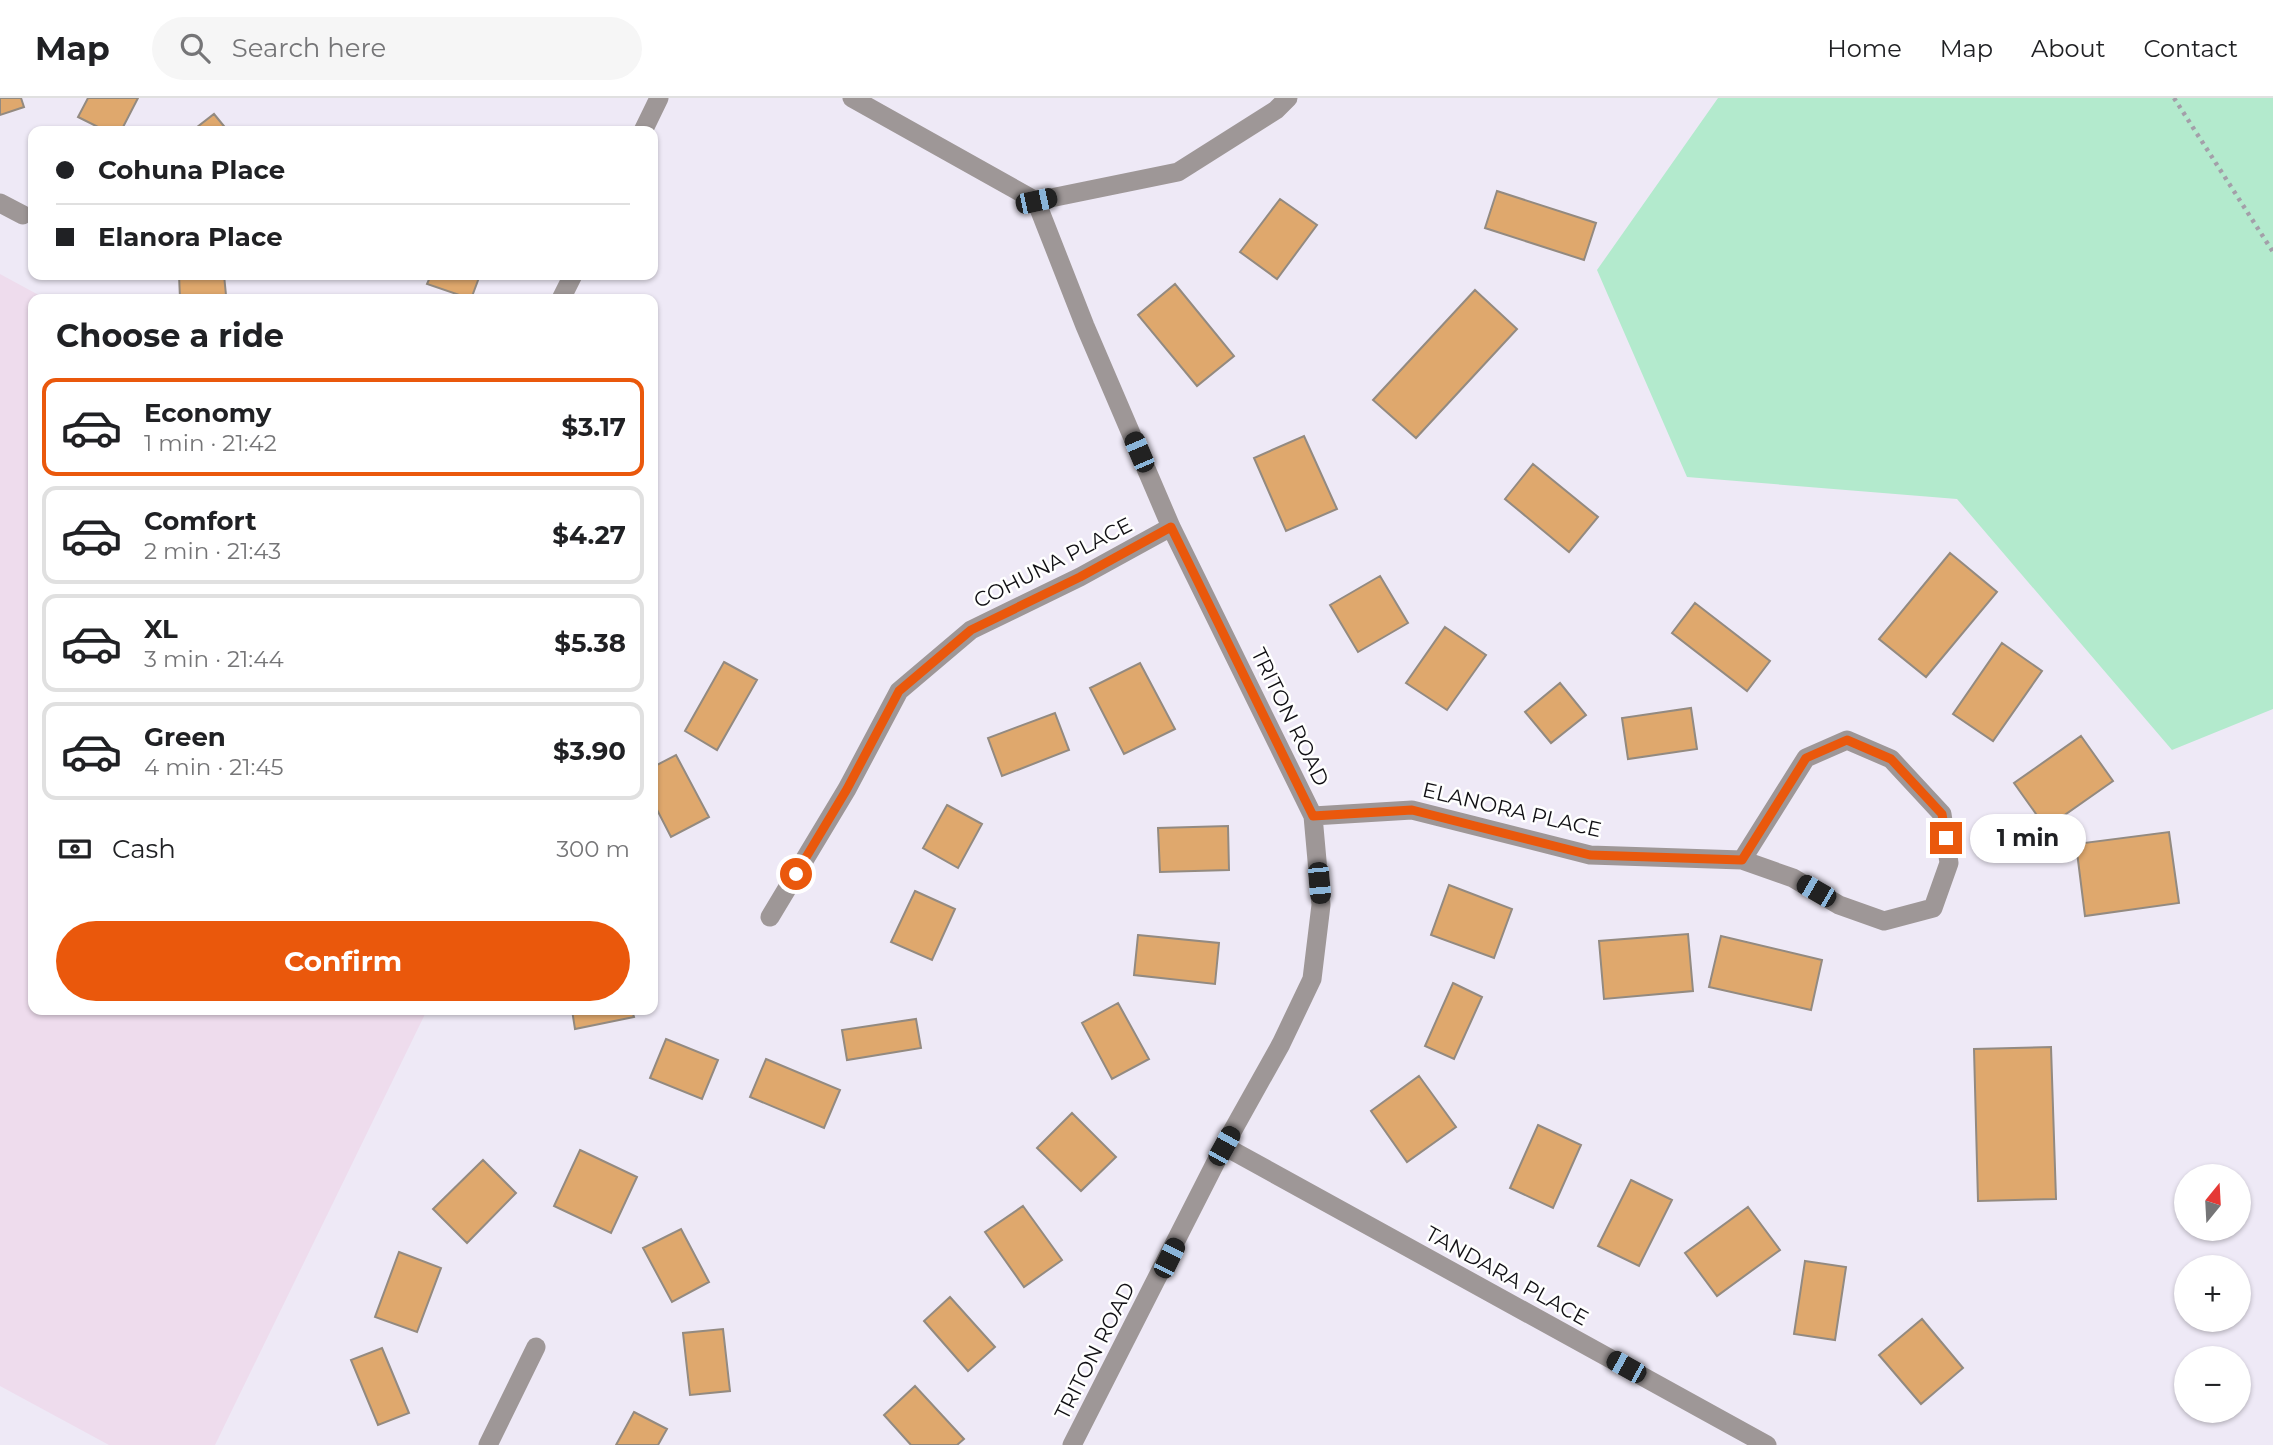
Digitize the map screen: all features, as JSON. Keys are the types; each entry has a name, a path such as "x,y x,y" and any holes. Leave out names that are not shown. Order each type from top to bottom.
{"street":[{"path":"645,126 659,98"},
{"path":"852,98 1036,201 1178,172 1276,110 1288,98"},
{"name":"TRITON ROAD","path":"1036,201 1085,326 1171,527 1313,816 1321,905 1312,979 1281,1044 1224,1146 1072,1445"},
{"path":"0,203 23,215"},
{"name":"COHUNA PLACE","path":"770,917 847,789 899,691 971,630 1080,577 1171,527"},
{"name":"ELANORA PLACE","path":"1313,816 1412,810 1590,855 1742,860 1793,878 1839,905 1884,921 1933,908 1950,863 1942,814 1891,759 1847,740 1806,758 1742,860"},
{"name":"TANDARA PLACE","path":"1224,1146 1767,1445"},
{"path":"488,1445 536,1347"}],"path":[{"path":"2174,98 2273,252"}],"shaded area":[{"path":"0,274 37,294 28,294 28,1015 425,1015 215,1445 109,1445 0,1386"}],"green space":[{"path":"1718,98 2273,98 2273,709 2172,750 1957,499 1687,477 1597,270"}],"building":[{"path":"0,98 21,98 24,107 0,115"},
{"path":"88,98 138,98 124,126 96,126 78,117"},
{"path":"214,114 224,126 198,126"},
{"path":"1497,191 1596,223 1584,260 1485,228"},
{"path":"1280,199 1317,225 1277,279 1240,252"},
{"path":"179,280 224,280 226,294 180,294"},
{"path":"429,280 478,280 473,294 456,294 427,284"},
{"path":"1175,284 1234,356 1197,386 1138,315"},
{"path":"1475,290 1517,329 1416,438 1373,400"},
{"path":"1304,436 1337,509 1286,531 1254,458"},
{"path":"1533,464 1598,517 1569,552 1505,499"},
{"path":"1950,553 1997,592 1926,677 1879,639"},
{"path":"1380,576 1408,623 1358,652 1330,605"},
{"path":"1695,603 1770,661 1747,691 1672,633"},
{"path":"1445,627 1486,655 1447,710 1406,683"},
{"path":"2002,643 2042,671 1993,741 1953,714"},
{"path":"724,662 757,680 717,750 685,731"},
{"path":"1140,663 1175,729 1124,754 1090,688"},
{"path":"1560,683 1586,715 1551,743 1525,712"},
{"path":"1691,708 1697,749 1628,759 1622,718"},
{"path":"1055,713 1069,750 1002,776 988,738"},
{"path":"2081,736 2113,781 2046,828 2014,783"},
{"path":"676,755 709,817 671,837 658,812 658,764"},
{"path":"947,805 982,824 958,868 923,848"},
{"path":"1228,826 1229,870 1160,872 1158,828"},
{"path":"2169,832 2179,903 2085,916 2076,844"},
{"path":"1449,885 1512,909 1494,958 1431,935"},
{"path":"915,891 955,909 932,960 891,942"},
{"path":"1688,934 1693,991 1604,999 1599,941"},
{"path":"1138,935 1219,943 1215,984 1134,975"},
{"path":"1721,936 1822,960 1811,1010 1709,987"},
{"path":"1453,983 1482,997 1454,1059 1425,1046"},
{"path":"1118,1003 1149,1059 1112,1079 1082,1023"},
{"path":"573,1015 634,1017 575,1029"},
{"path":"916,1019 921,1048 847,1060 842,1030"},
{"path":"666,1039 718,1060 702,1099 650,1078"},
{"path":"2051,1047 2056,1199 1978,1201 1974,1049"},
{"path":"766,1059 840,1090 824,1128 750,1097"},
{"path":"1419,1076 1456,1127 1407,1162 1371,1111"},
{"path":"1072,1113 1116,1157 1081,1191 1037,1148"},
{"path":"1538,1125 1581,1145 1553,1208 1510,1188"},
{"path":"580,1150 637,1177 611,1233 554,1206"},
{"path":"483,1160 516,1193 467,1243 433,1209"},
{"path":"1631,1180 1672,1200 1639,1266 1598,1246"},
{"path":"1023,1206 1062,1260 1024,1287 985,1232"},
{"path":"1748,1207 1780,1250 1717,1296 1685,1253"},
{"path":"681,1229 709,1282 672,1302 643,1248"},
{"path":"399,1252 441,1268 417,1332 375,1317"},
{"path":"1805,1261 1846,1267 1835,1340 1794,1334"},
{"path":"950,1297 995,1347 968,1371 924,1321"},
{"path":"1922,1319 1963,1368 1921,1404 1879,1355"},
{"path":"723,1329 730,1391 690,1395 683,1333"},
{"path":"382,1348 409,1413 378,1425 351,1360"},
{"path":"915,1386 964,1439 957,1445 911,1445 884,1415"},
{"path":"634,1412 667,1429 658,1445 616,1445"}],"route":[{"path":"796,874 847,789 899,691 971,630 1080,577 1171,527 1313,816 1412,810 1590,855 1742,860 1806,758 1847,740 1891,759 1942,814 1946,838"}]}
